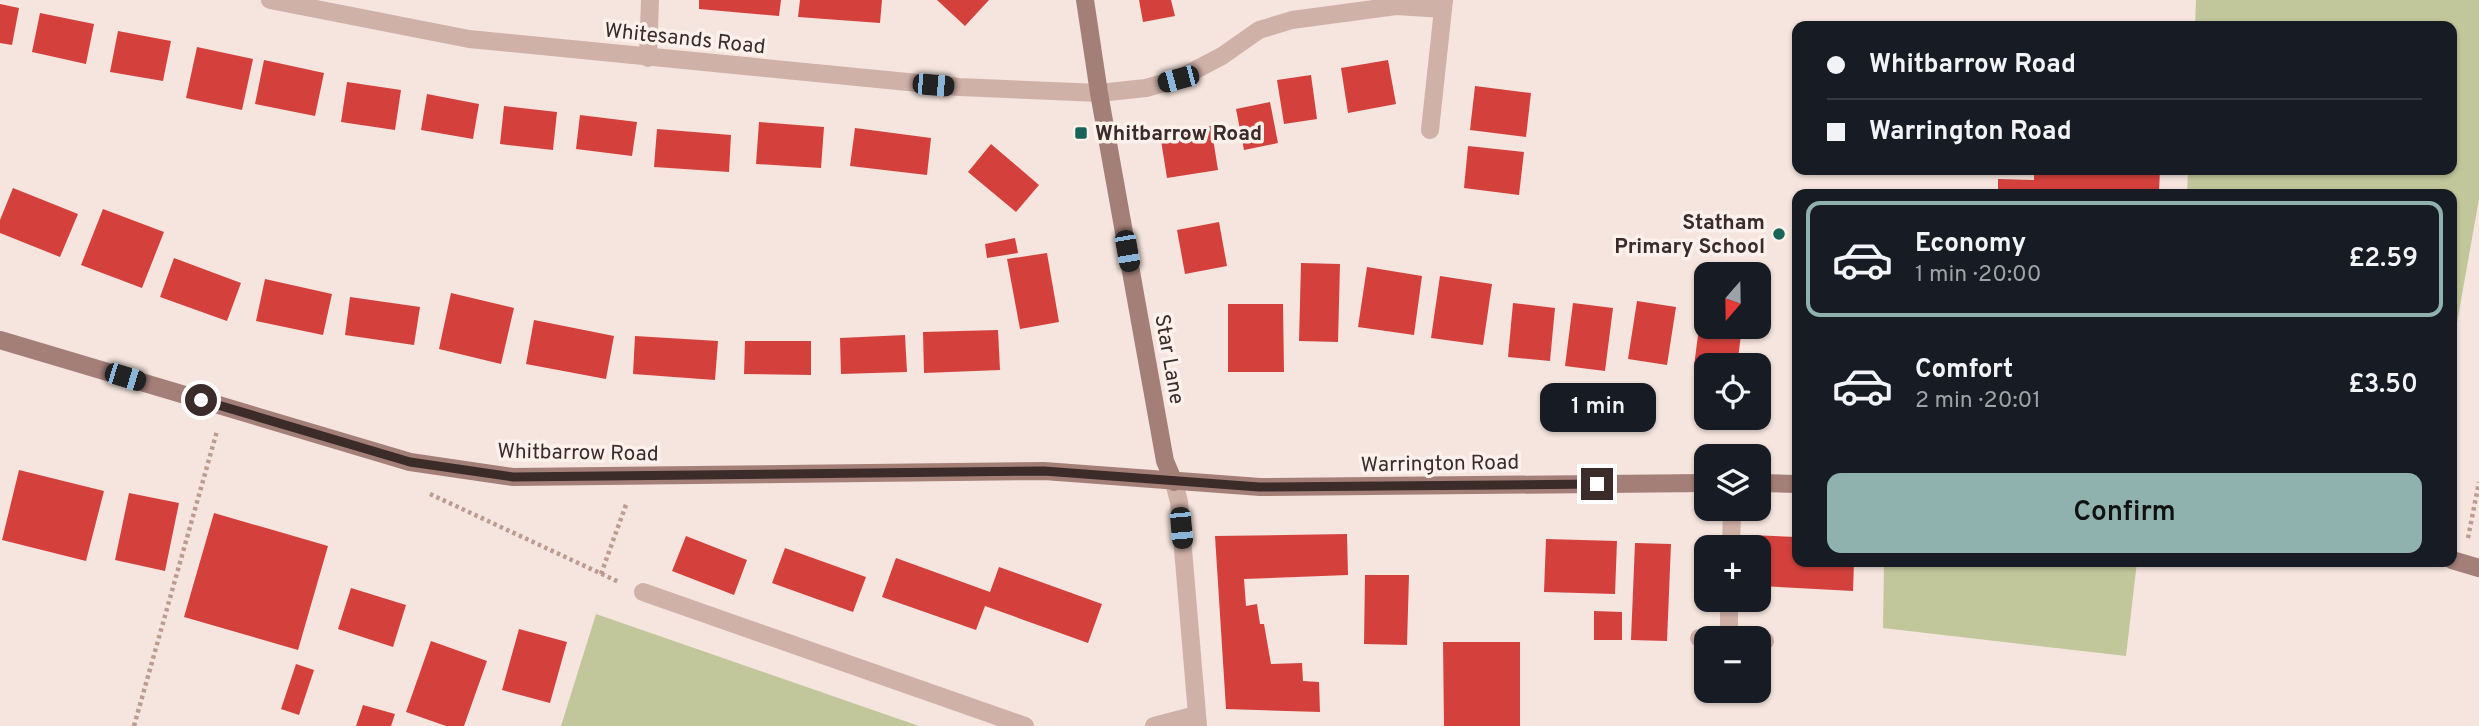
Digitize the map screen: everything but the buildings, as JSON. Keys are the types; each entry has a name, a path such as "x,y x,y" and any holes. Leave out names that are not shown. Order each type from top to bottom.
{"street":[{"name":"Whitesands Road","path":"270,0 292,2 469,39 959,87 1099,93 1146,88 1178,79 1222,56 1259,30 1292,20 1396,6 1443,5"},
{"path":"648,58 650,0"},
{"name":"Star Lane","path":"1085,0 1099,93 1165,461 1179,502 1197,720"},
{"path":"1430,130 1443,5"},
{"name":"Whitbarrow Road","path":"0,340 410,462 513,477 1044,471 1114,474 1174,482"},
{"name":"Warrington Road","path":"1174,482 1259,487 1694,483"},
{"path":"1771,483 1792,484"},
{"path":"643,592 1025,726"},
{"path":"1154,726 1197,720"}],"path":[{"path":"134,726 226,407"},
{"path":"601,574 636,477"},
{"path":"2465,564 2479,482"},
{"path":"428,493 643,592"}],"green space":[{"path":"2196,0 2479,0 2479,199 2457,323 2457,189 2187,189 2188,175 2457,175 2457,21 2195,21"},
{"path":"1884,567 2136,567 2126,656 1883,628"},
{"path":"596,614 919,726 561,726"}],"place":[{"name":"Whitbarrow Road","path":"1081,133"},
{"name":"Statham Primary School","path":"1779,234"}],"route":[{"path":"201,400 410,462 513,477 1044,471 1114,474 1174,482 1259,487 1597,484"}]}
